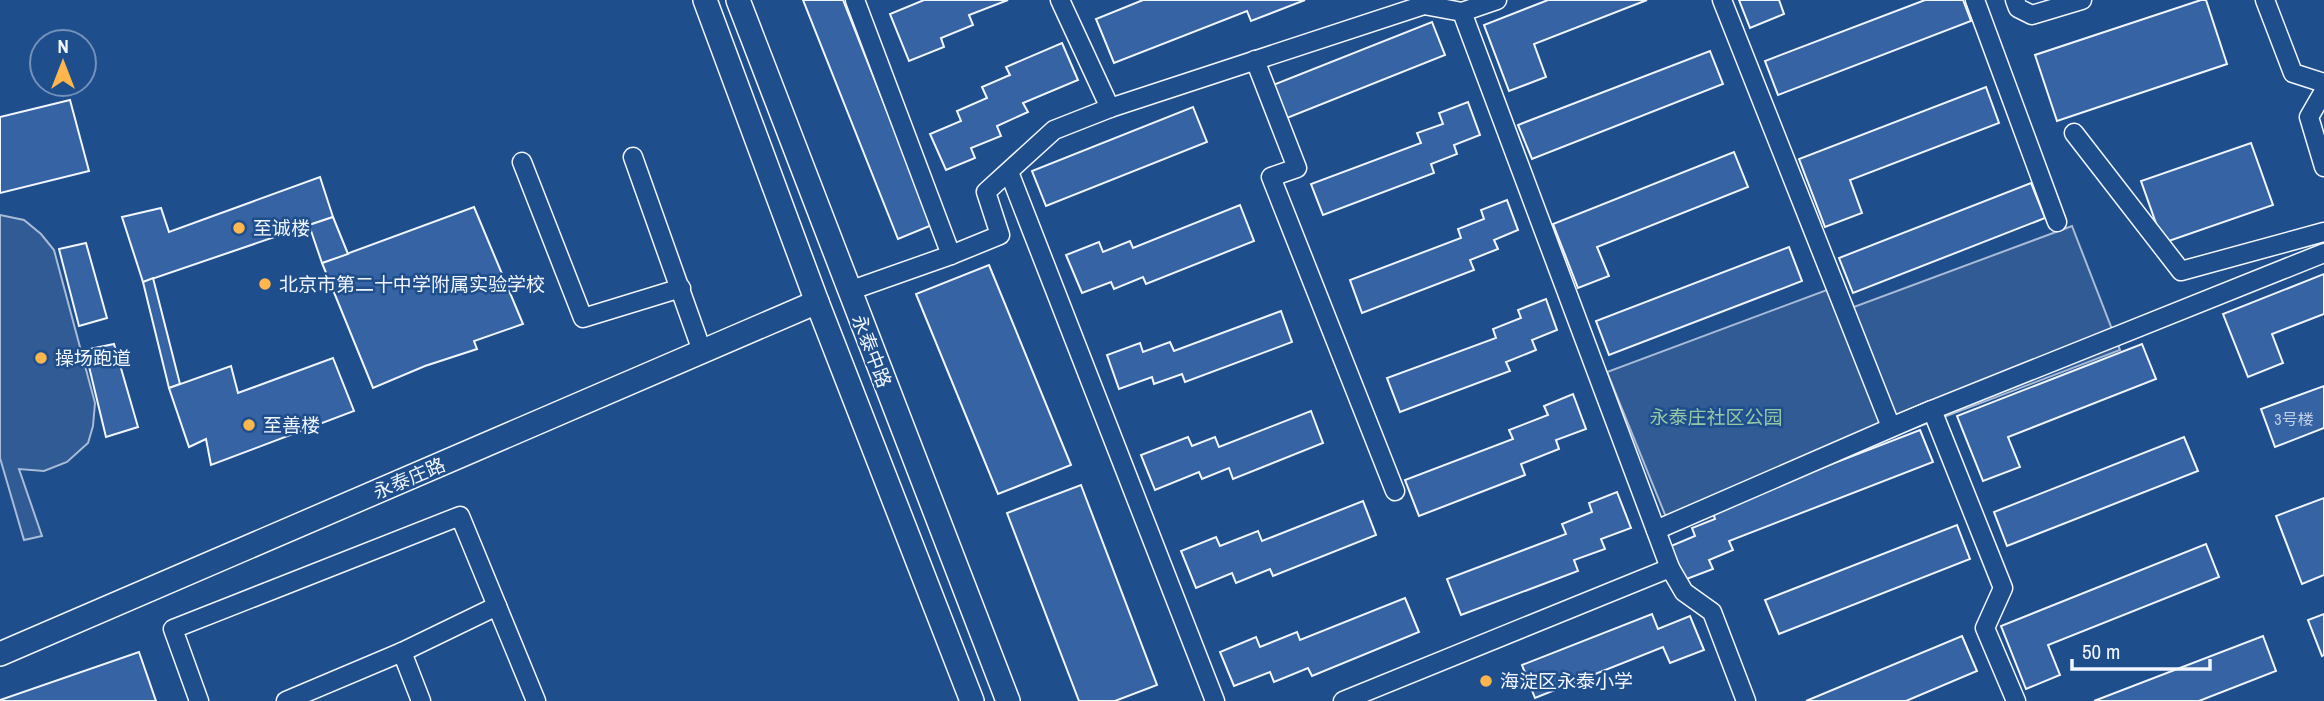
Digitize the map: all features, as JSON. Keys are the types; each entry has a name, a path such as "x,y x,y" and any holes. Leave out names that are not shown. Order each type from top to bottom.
{"main road":[{"name":"永泰中路","path":"705,0 817,302 972,701"},
{"name":"永泰中路","path":"738,0 1008,701"},
{"name":"永泰庄路","path":"0,654 817,302"}],"street":[{"path":"855,0 951,255"},
{"path":"1060,0 1110,108"},
{"path":"849,291 1000,235 986,192 1054,130 1110,108 1424,5 1462,12 1497,0"},
{"path":"1721,0 1891,427 2324,253"},
{"path":"1975,0 2057,222"},
{"path":"2015,0 2018,8 2032,15 2082,0"},
{"path":"2265,0 2293,73 2324,83"},
{"path":"1462,12 1670,568 1684,592 1712,612 1746,701"},
{"path":"1255,60 1297,168 1271,177 1395,491"},
{"path":"2324,92 2309,117 2324,167"},
{"path":"2074,133 2181,271 2324,232"},
{"path":"634,156 702,351"},
{"path":"522,162 583,317 681,288"},
{"path":"1009,172 1215,701"},
{"path":"1656,530 1932,410"},
{"path":"1932,410 2003,587 1985,628 2016,701"},
{"path":"198,701 173,629 460,516 536,701"},
{"path":"1343,701 1670,568"},
{"path":"286,701 402,652 497,606"},
{"path":"402,652 421,701"}],"shaded area":[{"name":"操场跑道","path":"0,215 24,220 41,234 54,250 95,403 88,443 67,462 44,471 19,469 42,536 24,540 0,458"},
{"name":"永泰庄社区公园","path":"2072,226 2120,350 1668,522 1607,372 1843,284 1854,307"}],"building":[{"path":"803,0 843,0 932,225 898,239"},
{"path":"924,0 1008,0 969,15 973,25 941,38 944,47 909,61 890,14"},
{"path":"1143,0 1305,0 1251,21 1247,11 1114,63 1096,19"},
{"path":"1548,0 1647,0 1534,44 1546,77 1509,91 1484,25"},
{"path":"1739,0 1779,0 1784,14 1750,28"},
{"path":"1925,0 1963,0 1971,21 1778,95 1765,61"},
{"path":"2206,0 2227,64 2057,121 2035,55"},
{"path":"1432,22 1445,55 1287,118 1273,85"},
{"path":"1062,43 1078,80 1023,103 1028,112 997,126 1001,136 971,148 975,158 946,170 930,134 961,121 957,111 987,98 982,87 1010,75 1006,67"},
{"path":"1710,51 1723,84 1532,159 1518,125"},
{"path":"1986,87 1999,123 1850,180 1862,213 1825,227 1799,159"},
{"path":"70,100 89,171 0,193 0,117"},
{"path":"1468,102 1480,135 1454,145 1457,154 1431,164 1434,173 1323,215 1311,184 1421,143 1417,133 1443,124 1439,113"},
{"path":"1193,107 1207,142 1046,206 1032,171"},
{"path":"2251,143 2273,205 2163,243 2141,181"},
{"path":"1734,152 1748,187 1597,247 1609,276 1578,288 1553,224"},
{"name":"至诚楼","path":"320,177 333,217 143,282 122,217 161,208 169,232"},
{"path":"2031,183 2045,218 1853,293 1839,258"},
{"path":"1507,200 1518,230 1494,240 1498,249 1470,260 1474,270 1362,313 1350,280 1461,238 1458,229 1484,219 1481,210"},
{"path":"1240,205 1254,241 1146,284 1143,277 1114,289 1111,282 1082,293 1066,255 1099,242 1103,252 1130,241 1133,248"},
{"path":"474,207 523,324 474,341 477,349 425,366 373,388 322,263"},
{"path":"333,217 348,254 322,263 309,225"},
{"path":"86,243 107,318 79,326 59,249"},
{"path":"1789,247 1802,281 1609,355 1596,321"},
{"path":"989,265 1071,465 998,494 916,294"},
{"path":"2324,274 2324,314 2272,334 2283,363 2248,377 2223,314"},
{"path":"153,278 180,384 169,388 143,282"},
{"path":"1546,299 1557,330 1532,340 1536,350 1506,362 1510,371 1400,412 1387,378 1496,338 1493,329 1521,318 1518,310"},
{"path":"1281,311 1292,342 1185,382 1182,374 1154,384 1152,377 1119,389 1107,355 1140,343 1143,352 1170,342 1174,351"},
{"path":"114,344 138,427 106,437 85,350"},
{"path":"2142,344 2156,379 2008,437 2020,467 1983,481 1957,416"},
{"name":"至善楼","path":"333,358 354,411 211,465 206,439 189,447 169,388 231,366 238,393"},
{"path":"2324,386 2324,428 2275,447 2261,409"},
{"path":"1573,394 1586,429 1556,440 1559,449 1521,464 1525,475 1419,516 1405,480 1513,439 1509,430 1548,415 1544,406"},
{"path":"1311,411 1323,443 1233,479 1229,468 1202,479 1199,472 1155,490 1141,455 1188,437 1192,446 1215,437 1219,447"},
{"path":"1920,430 1933,462 1729,541 1733,550 1709,560 1713,569 1684,580 1671,546 1695,536 1692,528 1715,519 1712,510"},
{"path":"2184,437 2198,471 2007,546 1994,512"},
{"path":"1081,485 1157,685 1115,701 1079,701 1007,513"},
{"path":"1617,492 1631,528 1601,539 1605,549 1574,560 1578,571 1461,615 1447,579 1566,534 1562,524 1592,512 1589,503"},
{"path":"2324,498 2324,575 2302,584 2276,516"},
{"path":"1363,501 1376,535 1273,576 1270,569 1236,583 1232,573 1196,588 1181,551 1216,537 1220,546 1258,531 1262,541"},
{"path":"1957,525 1970,559 1779,634 1765,600"},
{"path":"2206,544 2219,577 2048,645 2060,675 2026,689 2001,626"},
{"path":"1405,598 1419,632 1312,676 1308,668 1274,682 1270,672 1234,686 1220,652 1256,637 1260,647 1297,632 1300,640"},
{"path":"1652,614 1658,629 1690,616 1704,650 1670,663 1663,647 1535,698 1522,665"},
{"path":"2324,614 2324,655 2322,656 2308,620"},
{"path":"1962,636 1977,671 1906,701 1806,701"},
{"path":"2263,636 2276,671 2199,701 2094,701"},
{"path":"139,652 156,701 0,701 0,700"}],"place":[{"name":"至诚楼","path":"239,228"},
{"name":"北京市第二十中学附属实验学校","path":"265,284"},
{"name":"操场跑道","path":"41,358"},
{"name":"至善楼","path":"249,425"},
{"name":"海淀区永泰小学","path":"1486,681"}]}
